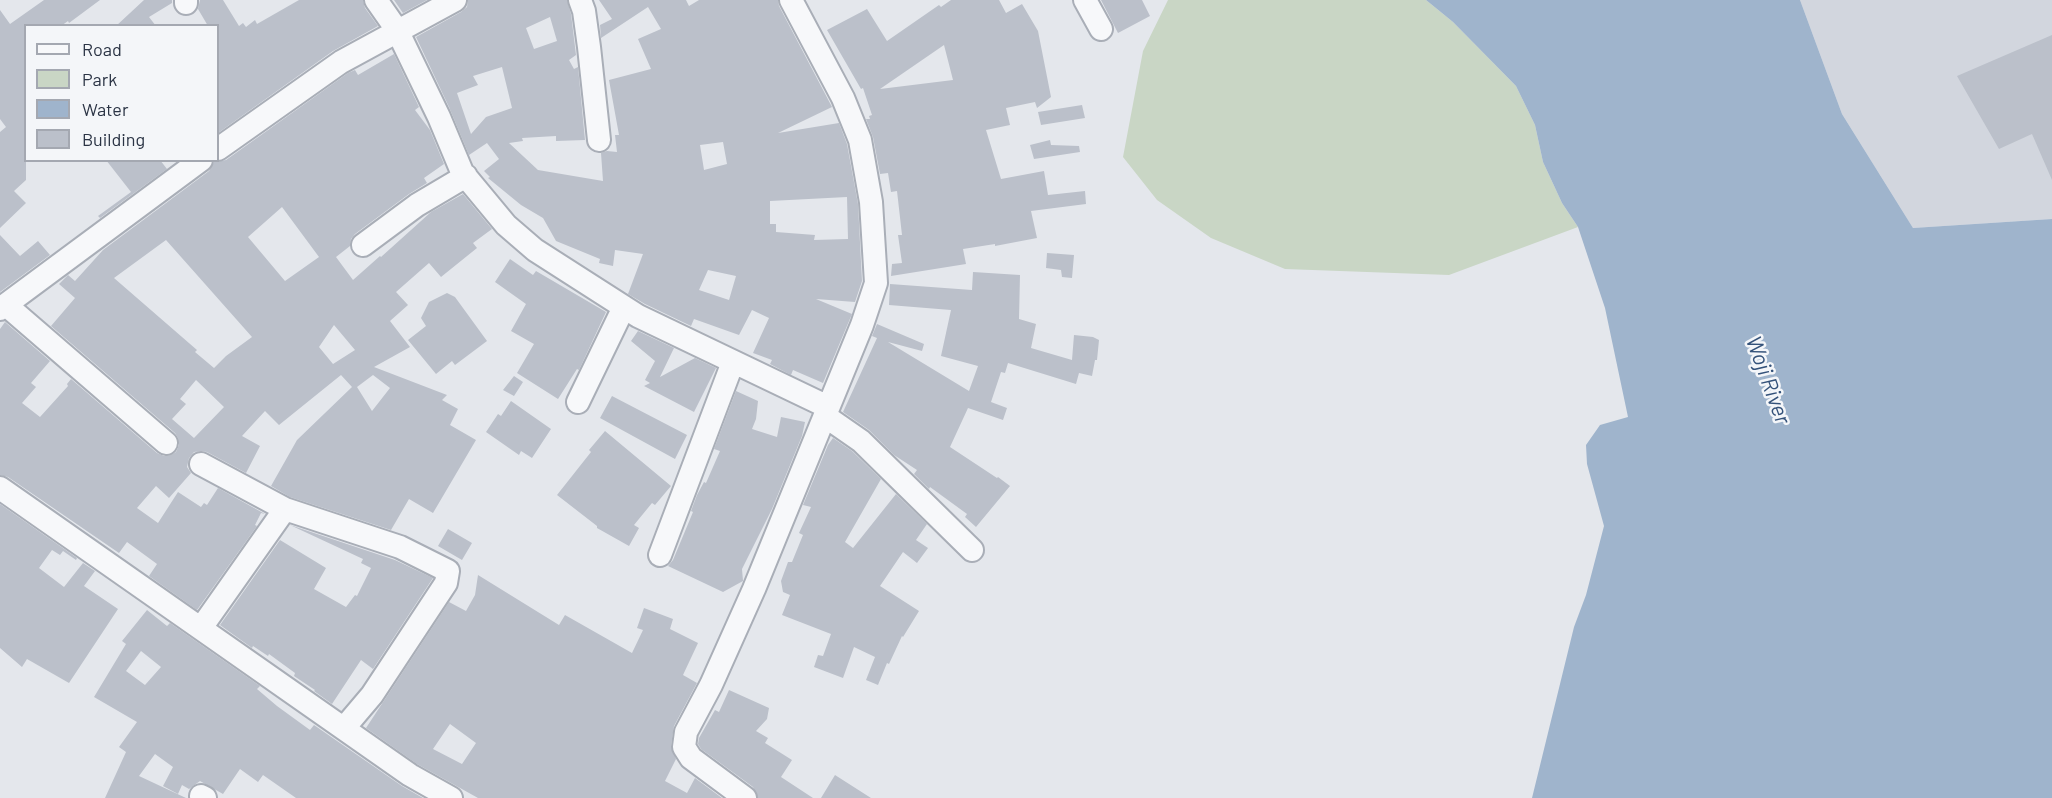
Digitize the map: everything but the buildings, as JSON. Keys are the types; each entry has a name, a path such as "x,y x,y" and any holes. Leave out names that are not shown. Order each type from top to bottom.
{"street":[{"path":"376,0 397,30 439,117 462,172 506,225 528,244 638,316 733,362 827,412 861,441 972,550"},
{"path":"219,148 341,62 455,0"},
{"path":"580,0 584,11 599,140"},
{"path":"745,798 691,758 684,747 686,732 711,685 754,589 862,325 876,283 871,202 860,140 843,98 791,0"},
{"path":"1085,0 1101,28"},
{"path":"166,443 3,307 198,162"},
{"path":"363,245 417,205 466,176"},
{"path":"578,402 624,307"},
{"path":"660,555 733,362"},
{"path":"201,464 285,509 400,547 448,571 446,583 372,695 344,728"},
{"path":"0,488 410,775 451,798"},
{"path":"201,627 285,509"}],"shaded area":[{"path":"1800,0 2052,0 2052,219 1913,228 1842,114"}],"green space":[{"path":"1168,0 1426,0 1453,22 1516,86 1535,125 1543,162 1562,203 1578,227 1449,275 1285,269 1211,238 1157,200 1123,157 1143,51"}],"water":[{"name":"Woji River","path":"1426,0 1800,0 1842,114 1913,228 2052,219 2052,798 1532,798 1574,627 1586,595 1604,526 1587,464 1586,445 1600,425 1628,417 1605,308 1578,227 1562,203 1543,162 1535,125 1516,86 1453,22"}]}
